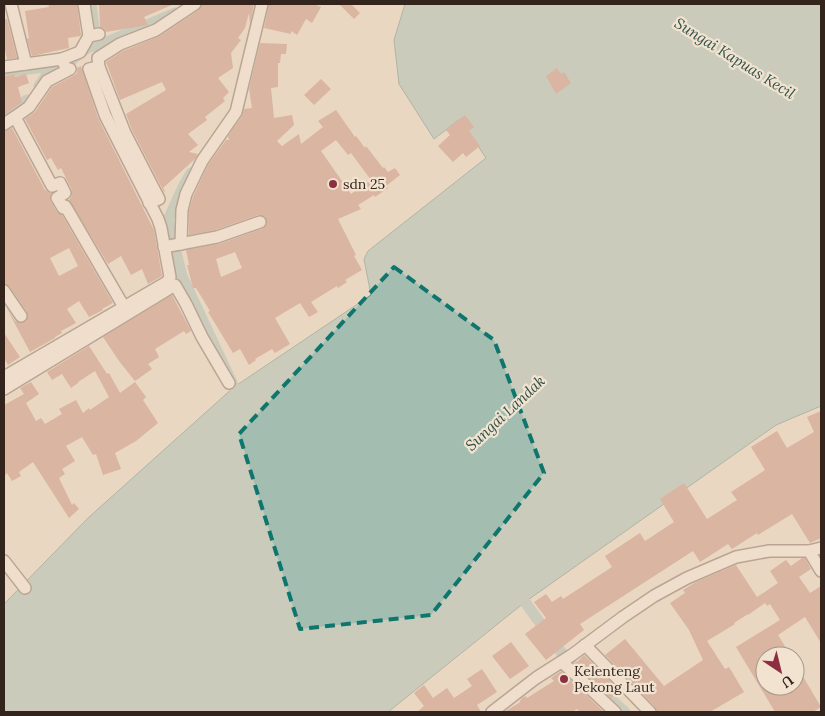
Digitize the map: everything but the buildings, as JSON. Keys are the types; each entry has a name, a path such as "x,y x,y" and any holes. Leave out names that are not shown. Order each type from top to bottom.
{"street":[{"path":"11,4 26,64"},
{"path":"4,67 62,59 80,52 94,35 84,4"},
{"path":"195,4 156,30 120,44 98,58 94,68 105,115 120,135 154,201 173,281 202,337 229,383"},
{"path":"182,244 182,210 186,194 202,161 236,112 262,4"},
{"path":"4,124 29,107 47,81 68,70 62,59"},
{"path":"15,117 52,186 60,183 66,193 57,198 62,208 65,206 67,209 124,307"},
{"path":"176,187 186,194"},
{"path":"164,247 217,237 260,222"},
{"path":"89,332 124,307 167,282 173,281"},
{"path":"4,389 32,366 173,281"},
{"path":"4,292 21,316"},
{"path":"4,377 32,366"},
{"path":"492,712 536,678 562,662 654,596 686,578 736,557 770,551 809,551 821,548"},
{"path":"809,551 821,571"},
{"path":"4,561 25,588"},
{"path":"585,645 650,712"},
{"path":"562,662 615,712"}],"highlighted area":[{"path":"394,267 494,340 544,473 431,615 300,629 239,434"}],"water":[{"path":"405,4 821,4 821,406 776,425 525,602 388,712 4,712 4,604 88,518 234,387 371,295 364,259 368,251 486,158 460,119 434,139 399,84 394,40"}],"waterway":[{"path":"91,4 96,44"},
{"path":"39,86 53,66 62,67 87,48 107,42 175,13"},
{"path":"4,72 53,66"},
{"path":"4,117 27,100"},
{"path":"191,173 168,220 182,276 234,387"},
{"path":"525,602 566,659 625,712"}],"place":[{"name":"sdn 25","path":"333,184"},
{"name":"Kelenteng Pekong Laut","path":"564,679"}],"water label":[{"name":"Sungai Kapuas Kecil","path":"735,58"},
{"name":"Sungai Landak","path":"505,413"}]}
